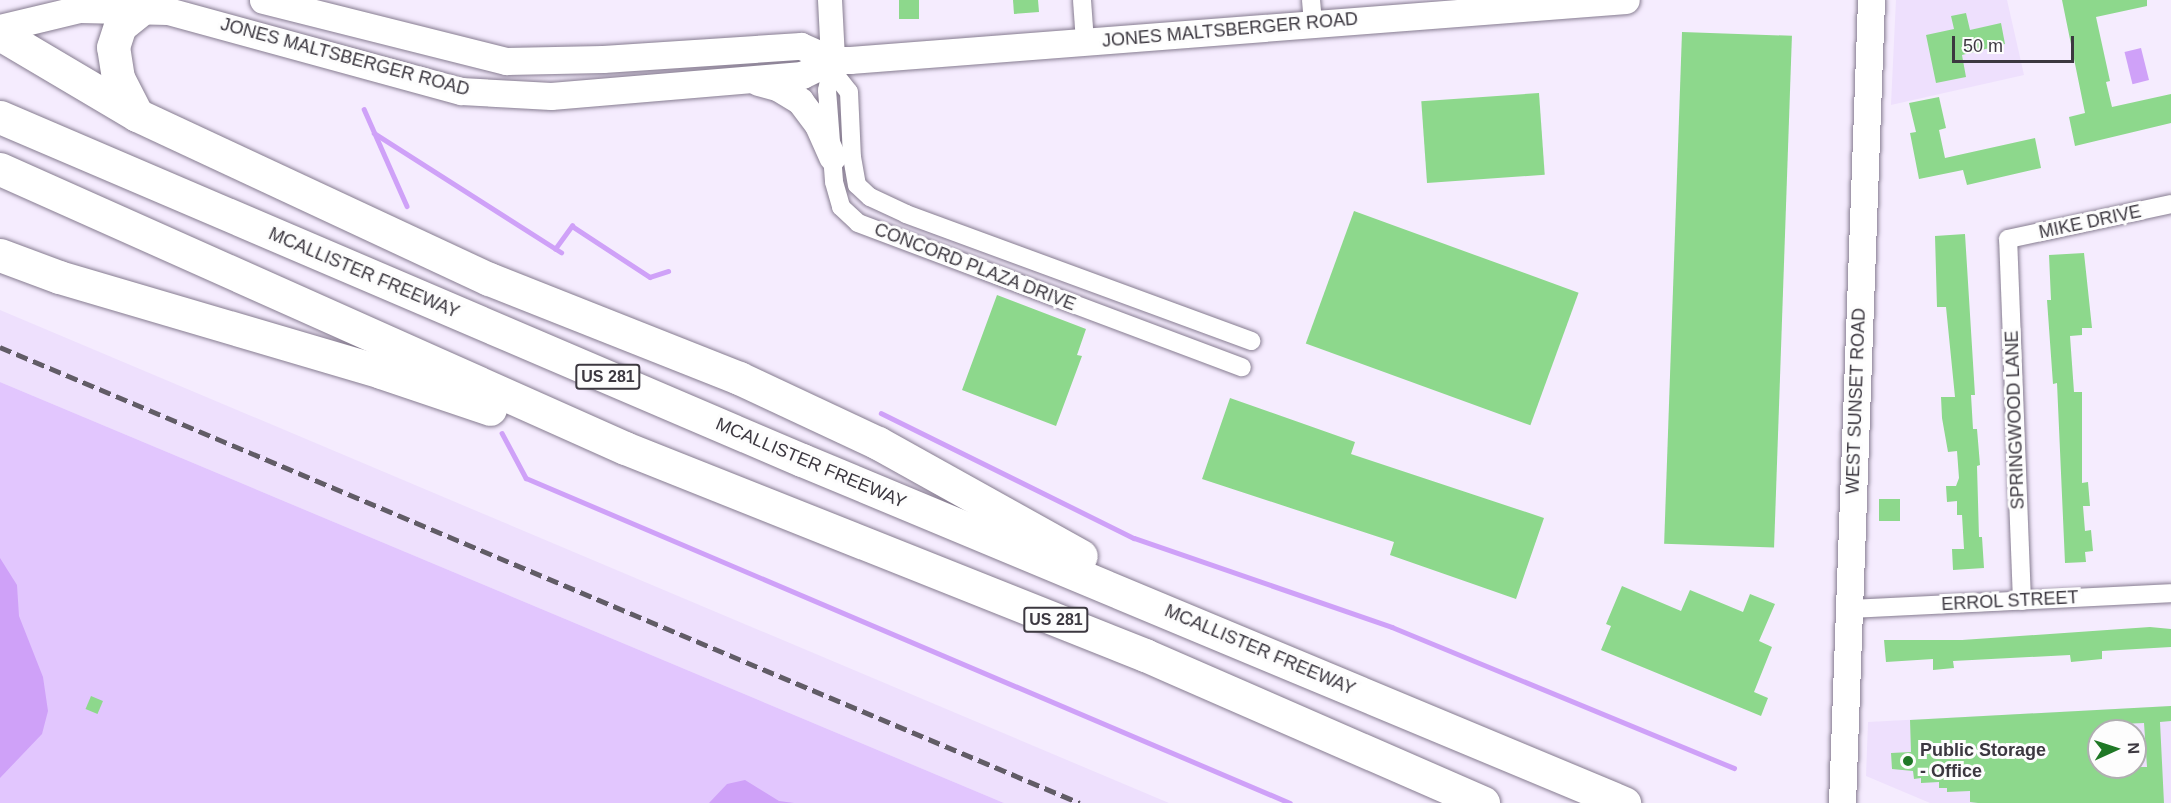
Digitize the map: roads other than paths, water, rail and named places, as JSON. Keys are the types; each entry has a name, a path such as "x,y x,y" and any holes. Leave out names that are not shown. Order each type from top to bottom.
{"highway":[{"path":"137,115 118,78 113,47 120,26 140,10"},
{"path":"0,34 137,115 489,279 739,378 867,438 1218,632"},
{"name":"MCALLISTER FREEWAY","path":"0,117 813,465 1624,803"},
{"name":"US 281","path":"0,169 625,448 1144,655 1483,803"},
{"path":"0,255 99,289 625,448"}],"main road":[{"name":"JONES MALTSBERGER ROAD","path":"263,0 506,61 603,59 801,46 833,66"},
{"name":"JONES MALTSBERGER ROAD","path":"0,28 79,9 168,11 461,91 551,96 802,75 833,66 1084,42 1312,11 1626,0"},
{"name":"WEST SUNSET ROAD","path":"1846,801 1849,609 1871,0"},
{"path":"440,85 449,47"},
{"path":"748,80 777,87 800,101 818,125 832,156"}],"street":[{"path":"830,0 833,66"},
{"path":"1082,0 1084,42"},
{"name":"CONCORD PLAZA DRIVE","path":"833,66 827,90 832,156 840,207 858,223 1242,367"},
{"name":"CONCORD PLAZA DRIVE","path":"833,66 849,92 852,157 858,185 870,197 906,214 1251,341"},
{"name":"MIKE DRIVE","path":"2008,239 2171,204"},
{"name":"SPRINGWOOD LANE","path":"2008,239 2022,601"},
{"name":"ERROL STREET","path":"1849,609 2171,593"}],"waterway":[{"path":"364,109 407,206"},
{"path":"374,133 561,252"},
{"path":"555,249 572,226 650,277 668,271"},
{"path":"881,413 1134,538 1392,627 1734,768"},
{"path":"502,433 526,478 1290,803"}],"railway":[{"path":"0,347 1080,803"}],"place":[{"name":"Public Storage - Office","path":"1908,761"}]}
